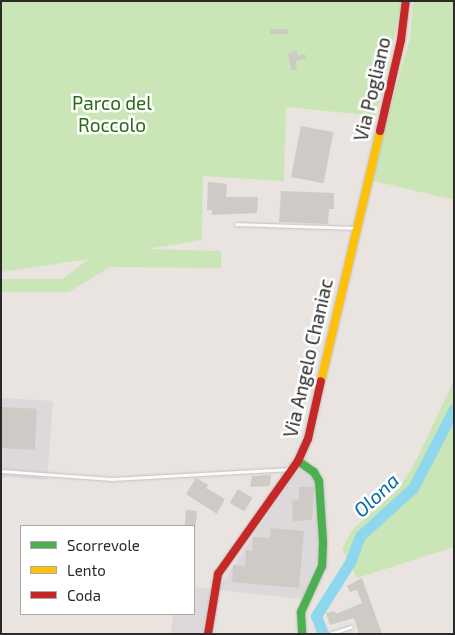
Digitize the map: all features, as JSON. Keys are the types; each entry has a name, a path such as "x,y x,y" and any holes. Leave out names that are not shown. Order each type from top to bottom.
{"street":[{"name":"Via Pogliano","path":"367,184 402,32 406,1"},
{"name":"Via Angelo Chaniac","path":"208,634 212,596 218,574 293,469 308,439 355,228 367,184"},
{"path":"298,461 314,472 319,481 323,542 322,566 301,612 302,634"}],"lane":[{"path":"236,224 355,228"},
{"path":"1,471 112,479 281,467 293,469"},
{"path":"331,633 351,628"}],"shaded area":[{"path":"1,398 53,401 47,480 7,477 1,480"},
{"path":"303,469 310,472 316,481 319,539 318,561 302,599 217,590 297,471"},
{"path":"195,587 212,589 208,634 171,634 173,615 195,615"}],"green space":[{"name":"Parco del Roccolo","path":"1,1 401,1 401,8 376,116 286,107 284,181 203,176 202,240 147,249 221,251 221,268 110,267 69,292 1,292 1,279 62,279 89,259 1,272"},
{"path":"413,1 454,1 454,200 370,180 410,38"},
{"path":"454,380 454,547 357,578 342,549 352,530 399,489 418,457"}],"building":[{"path":"270,29 288,29 288,34 270,34"},
{"path":"296,50 298,56 305,54 306,59 296,61 297,70 291,70 288,54"},
{"path":"301,126 333,132 323,183 291,177"},
{"path":"208,182 227,184 226,197 258,197 257,213 212,215 212,210 207,210"},
{"path":"281,191 334,193 334,209 329,209 328,224 279,222"},
{"path":"2,407 37,409 35,450 1,448"},
{"path":"271,475 270,486 250,487 252,476"},
{"path":"196,478 208,485 206,488 225,499 217,514 186,494"},
{"path":"299,487 314,487 312,520 293,521 292,501 299,500"},
{"path":"238,489 253,498 244,511 230,503"},
{"path":"186,510 197,511 196,527 195,525 185,525"},
{"path":"271,528 304,531 299,588 232,582 233,565 245,566 246,550 252,551 253,537 270,538"},
{"path":"362,578 382,634 359,634 354,618 330,625 326,613 335,611 336,614 362,603 357,590 350,592 347,586"}],"waterway":[{"name":"Olona","path":"323,634 316,616 350,562 360,536 413,488 454,409"}],"traffic: fast":[{"path":"298,461 314,472 319,481 323,542 322,566 301,612 302,634"}],"traffic: slow":[{"path":"321,381 380,131"}],"traffic: jam":[{"path":"380,131 401,40 406,1"},
{"path":"208,634 218,574 298,461 308,439 321,381"}]}
